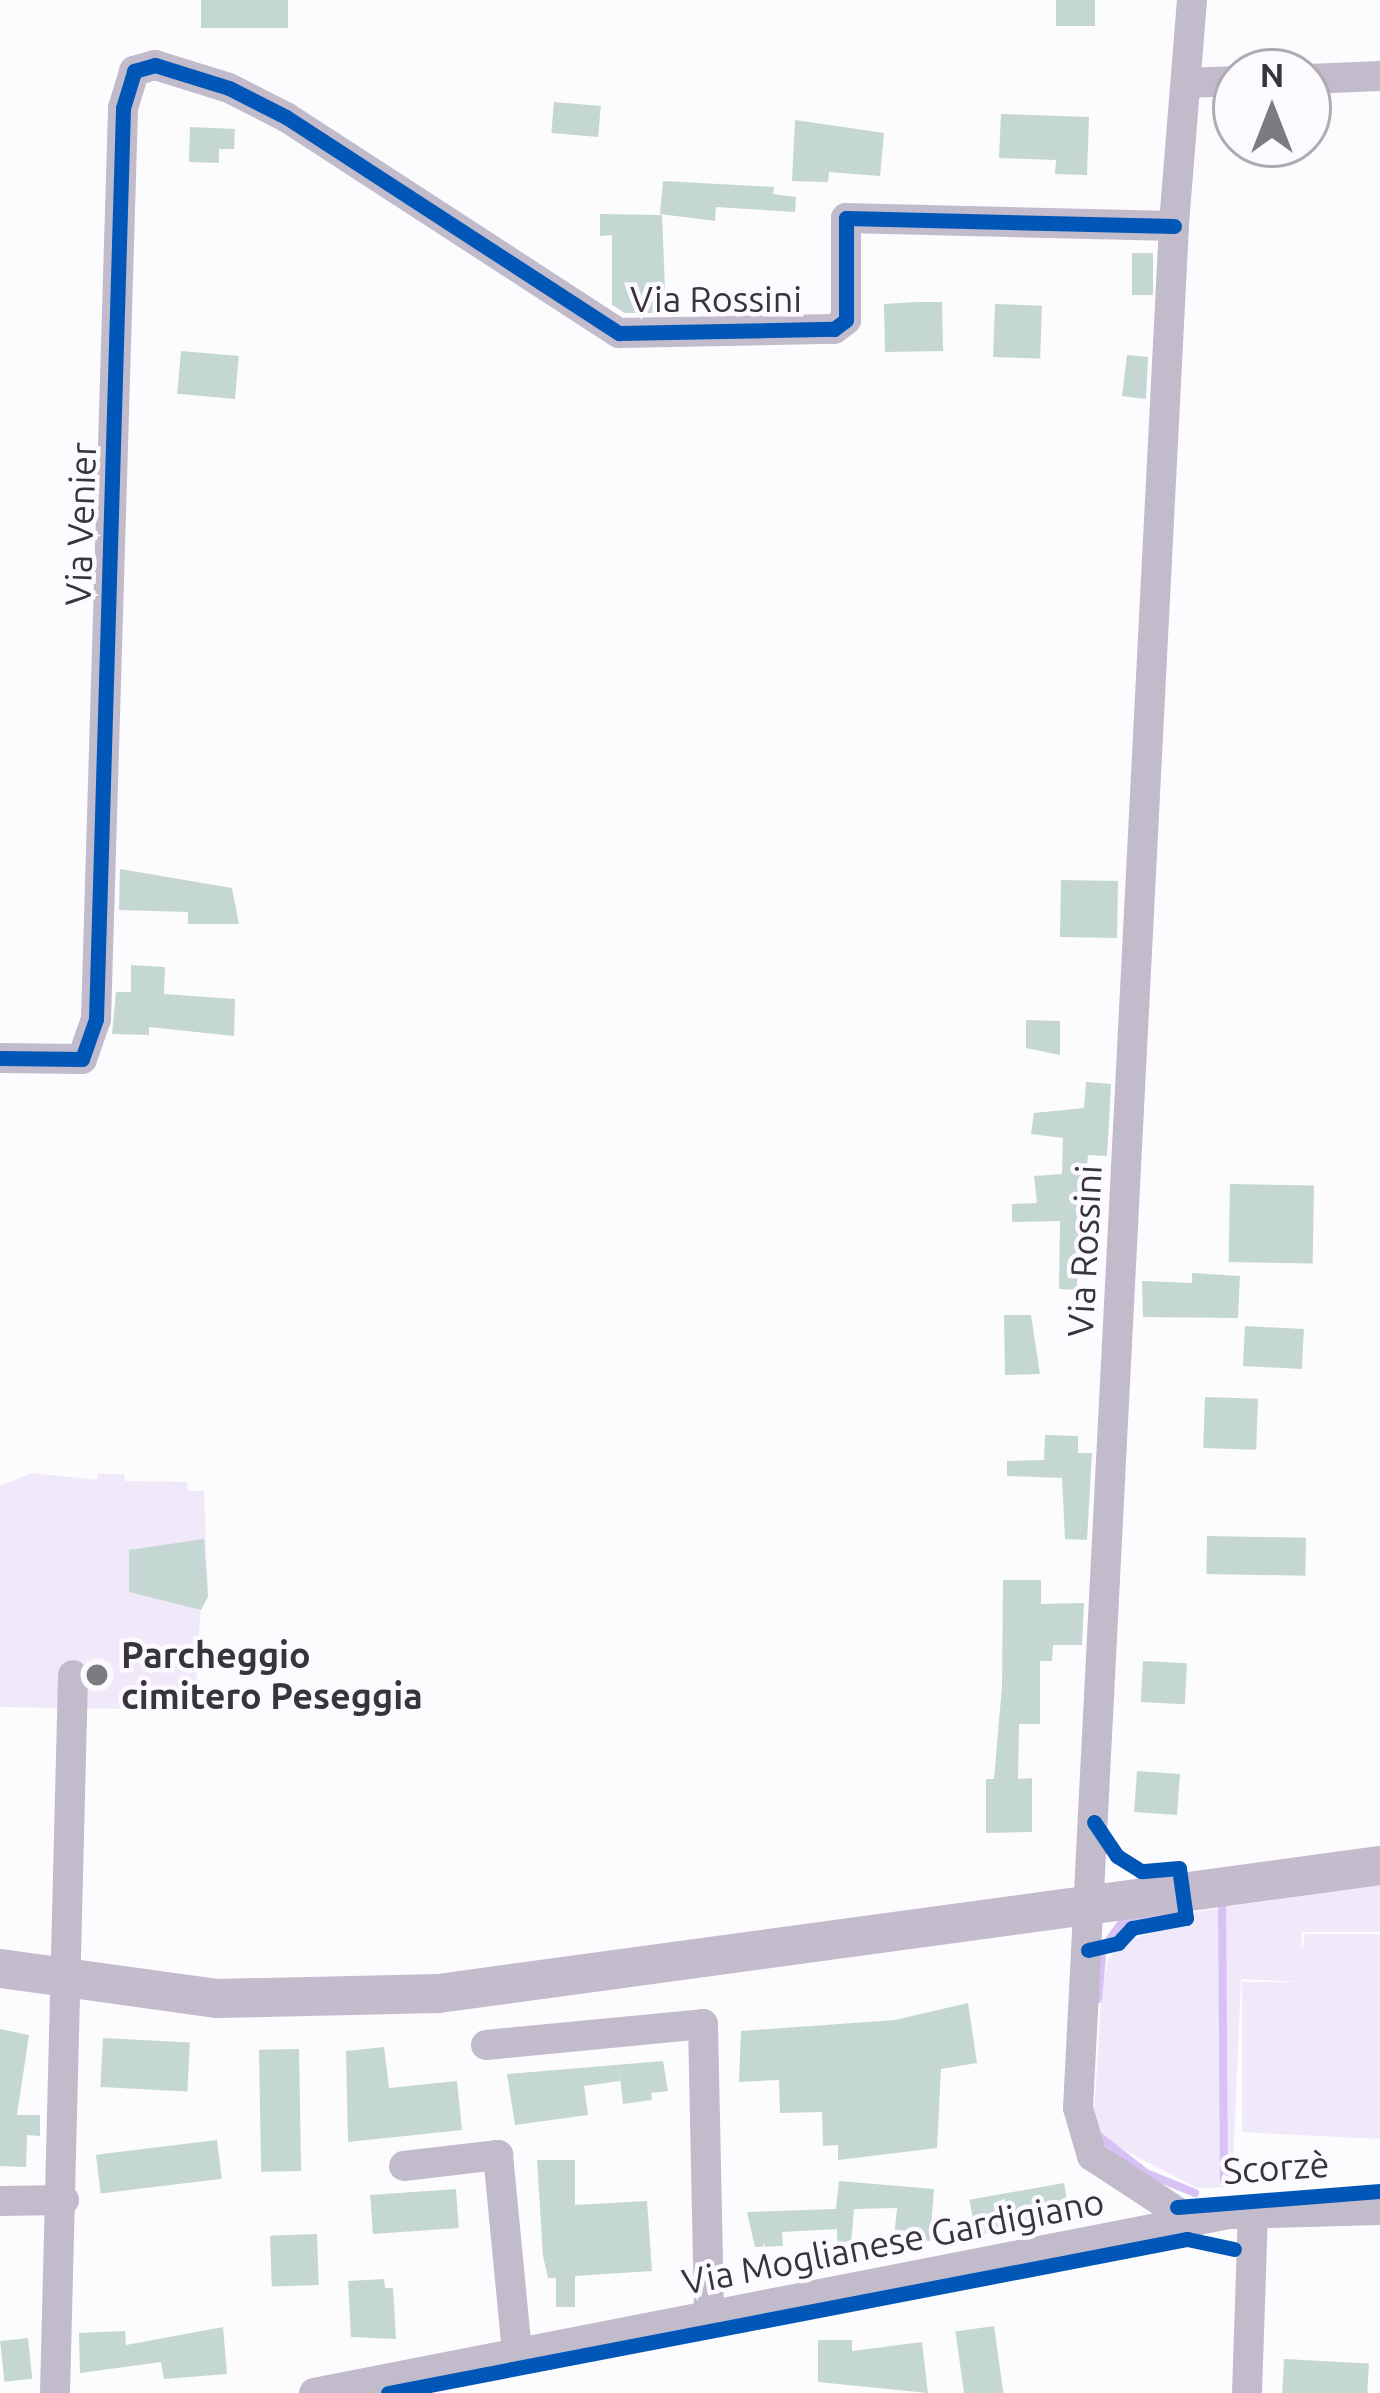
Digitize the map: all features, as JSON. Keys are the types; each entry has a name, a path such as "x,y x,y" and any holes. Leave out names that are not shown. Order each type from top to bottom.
{"main road":[{"path":"0,1968 68,1982 217,1998 416,1994 658,1966 1380,1865"}],"street":[{"name":"Via Rossini","path":"1192,0 1174,226 1081,2133 1111,2172 1193,2222"},
{"name":"Via Venier","path":"0,1058 82,1059 96,1019 123,108 134,71 155,65 192,76 286,117"},
{"path":"1332,78 1380,76"},
{"path":"1189,83 1212,82"},
{"name":"Via Rossini","path":"286,117 619,333 834,329 847,320 847,218 1174,226"},
{"path":"56,2393 73,1675"},
{"path":"486,2045 704,2024 709,2316"},
{"path":"404,2166 498,2155 517,2354"},
{"path":"0,2201 64,2200"},
{"name":"Via Moglianese Gardigiano","path":"317,2392 423,2383 517,2354 1193,2222 1252,2213 1380,2210"},
{"path":"1246,2393 1252,2213"}],"shaded area":[{"path":"32,1473 97,1480 98,1474 124,1474 125,1481 187,1482 188,1491 204,1491 208,1597 201,1598 195,1710 0,1707 0,1486"},
{"path":"1380,1884 1380,1932 1301,1932 1302,1953 1305,1934 1380,1934 1380,2139 1242,2132 1242,1982 1303,1982 1241,1979 1232,2187 1197,2188 1103,2139 1094,2115 1102,1989 1108,1959 1122,1942 1191,1921 1195,1912"}],"building":[{"path":"201,0 288,0 288,28 201,28"},
{"path":"1056,0 1095,0 1095,26 1056,26"},
{"path":"554,102 601,106 598,137 551,133"},
{"path":"1001,114 1089,117 1087,175 1055,174 1056,160 999,158"},
{"path":"795,120 884,133 880,176 829,172 828,182 792,181"},
{"path":"190,127 235,129 234,149 219,149 219,163 189,162"},
{"path":"663,181 774,187 773,194 796,197 795,212 716,207 715,221 660,214"},
{"path":"600,214 662,215 666,313 625,313 612,305 612,235 600,236"},
{"path":"1132,253 1153,253 1153,295 1132,295"},
{"path":"942,302 943,351 885,352 884,304"},
{"path":"995,304 1042,306 1040,359 993,357"},
{"path":"181,351 239,356 235,399 177,394"},
{"path":"1127,355 1148,357 1146,399 1122,396"},
{"path":"120,869 232,888 239,924 188,924 188,912 119,910"},
{"path":"1061,880 1118,881 1117,938 1060,937"},
{"path":"131,965 165,967 164,994 235,999 234,1036 149,1027 149,1035 112,1034 116,992 131,992"},
{"path":"1026,1020 1060,1021 1060,1055 1026,1048"},
{"path":"1086,1082 1111,1084 1107,1156 1088,1155 1084,1203 1101,1203 1100,1235 1078,1234 1077,1290 1059,1289 1060,1221 1012,1222 1012,1204 1037,1203 1034,1176 1062,1174 1063,1138 1031,1134 1034,1113 1084,1108"},
{"path":"1230,1184 1314,1185 1313,1263 1229,1262"},
{"path":"1192,1273 1240,1276 1238,1318 1143,1317 1142,1281 1192,1283"},
{"path":"1004,1315 1031,1315 1040,1374 1005,1375"},
{"path":"1245,1326 1304,1329 1302,1369 1243,1366"},
{"path":"1205,1397 1258,1399 1256,1450 1203,1448"},
{"path":"1045,1435 1078,1436 1078,1453 1092,1453 1087,1540 1065,1539 1062,1478 1007,1476 1007,1461 1044,1460"},
{"path":"1207,1536 1306,1538 1305,1576 1206,1574"},
{"path":"204,1539 208,1597 201,1610 129,1592 129,1550"},
{"path":"1003,1580 1041,1580 1041,1604 1084,1603 1082,1645 1053,1645 1052,1661 1040,1661 1040,1724 1019,1724 1018,1779 1032,1778 1032,1832 986,1833 986,1779 994,1779 1002,1686"},
{"path":"1143,1661 1187,1663 1185,1704 1141,1702"},
{"path":"1137,1771 1180,1774 1177,1815 1134,1812"},
{"path":"968,2003 977,2063 941,2069 937,2148 838,2160 838,2145 823,2146 822,2112 780,2113 779,2080 739,2082 741,2031 895,2020"},
{"path":"0,2029 29,2035 17,2115 40,2115 40,2136 27,2135 26,2167 0,2166"},
{"path":"103,2038 190,2043 187,2091 100,2087"},
{"path":"384,2047 389,2088 457,2081 462,2130 348,2142 346,2051"},
{"path":"299,2049 301,2171 261,2172 259,2050"},
{"path":"663,2061 668,2091 651,2093 652,2100 623,2104 619,2069 620,2081 584,2086 588,2115 515,2125 507,2074"},
{"path":"217,2140 222,2179 101,2194 96,2155"},
{"path":"537,2160 575,2160 575,2205 647,2201 652,2271 575,2276 575,2307 556,2307 556,2278 548,2278 543,2256"},
{"path":"839,2181 934,2189 930,2241 894,2238 897,2208 854,2209 850,2256 837,2255 837,2229 782,2232 783,2246 755,2247 747,2212 836,2209"},
{"path":"1064,2183 1070,2218 976,2235 969,2200"},
{"path":"456,2189 459,2228 373,2234 370,2195"},
{"path":"317,2234 319,2285 272,2287 270,2236"},
{"path":"384,2279 385,2288 393,2288 396,2339 351,2337 348,2281"},
{"path":"994,2326 1003,2393 964,2393 955,2331"},
{"path":"223,2327 227,2374 164,2379 161,2362 80,2373 79,2333 125,2331 126,2345"},
{"path":"28,2338 32,2379 4,2382 0,2341"},
{"path":"818,2340 852,2340 852,2351 922,2342 928,2393 818,2382"},
{"path":"1284,2359 1369,2363 1367,2393 1282,2393"}],"waterway":[{"path":"1224,2183 1222,1903 1228,1902"},
{"path":"1109,1940 1122,1922 1169,1913"},
{"path":"1098,1999 1102,1957"},
{"path":"1100,2137 1146,2173 1195,2193"}],"cycle path":[{"path":"0,1058 82,1059 96,1019 123,108 134,71 155,65 229,88 286,117 619,333 834,329 846,320 846,218 1174,226"},
{"path":"1088,1950 1118,1943 1132,1928 1186,1918 1179,1868 1141,1871 1117,1856 1094,1822"},
{"name":"Scorzè","path":"1177,2207 1380,2191"},
{"path":"388,2393 1187,2239 1234,2249"}],"place":[{"name":"Parcheggio cimitero Peseggia","path":"97,1675"}]}
